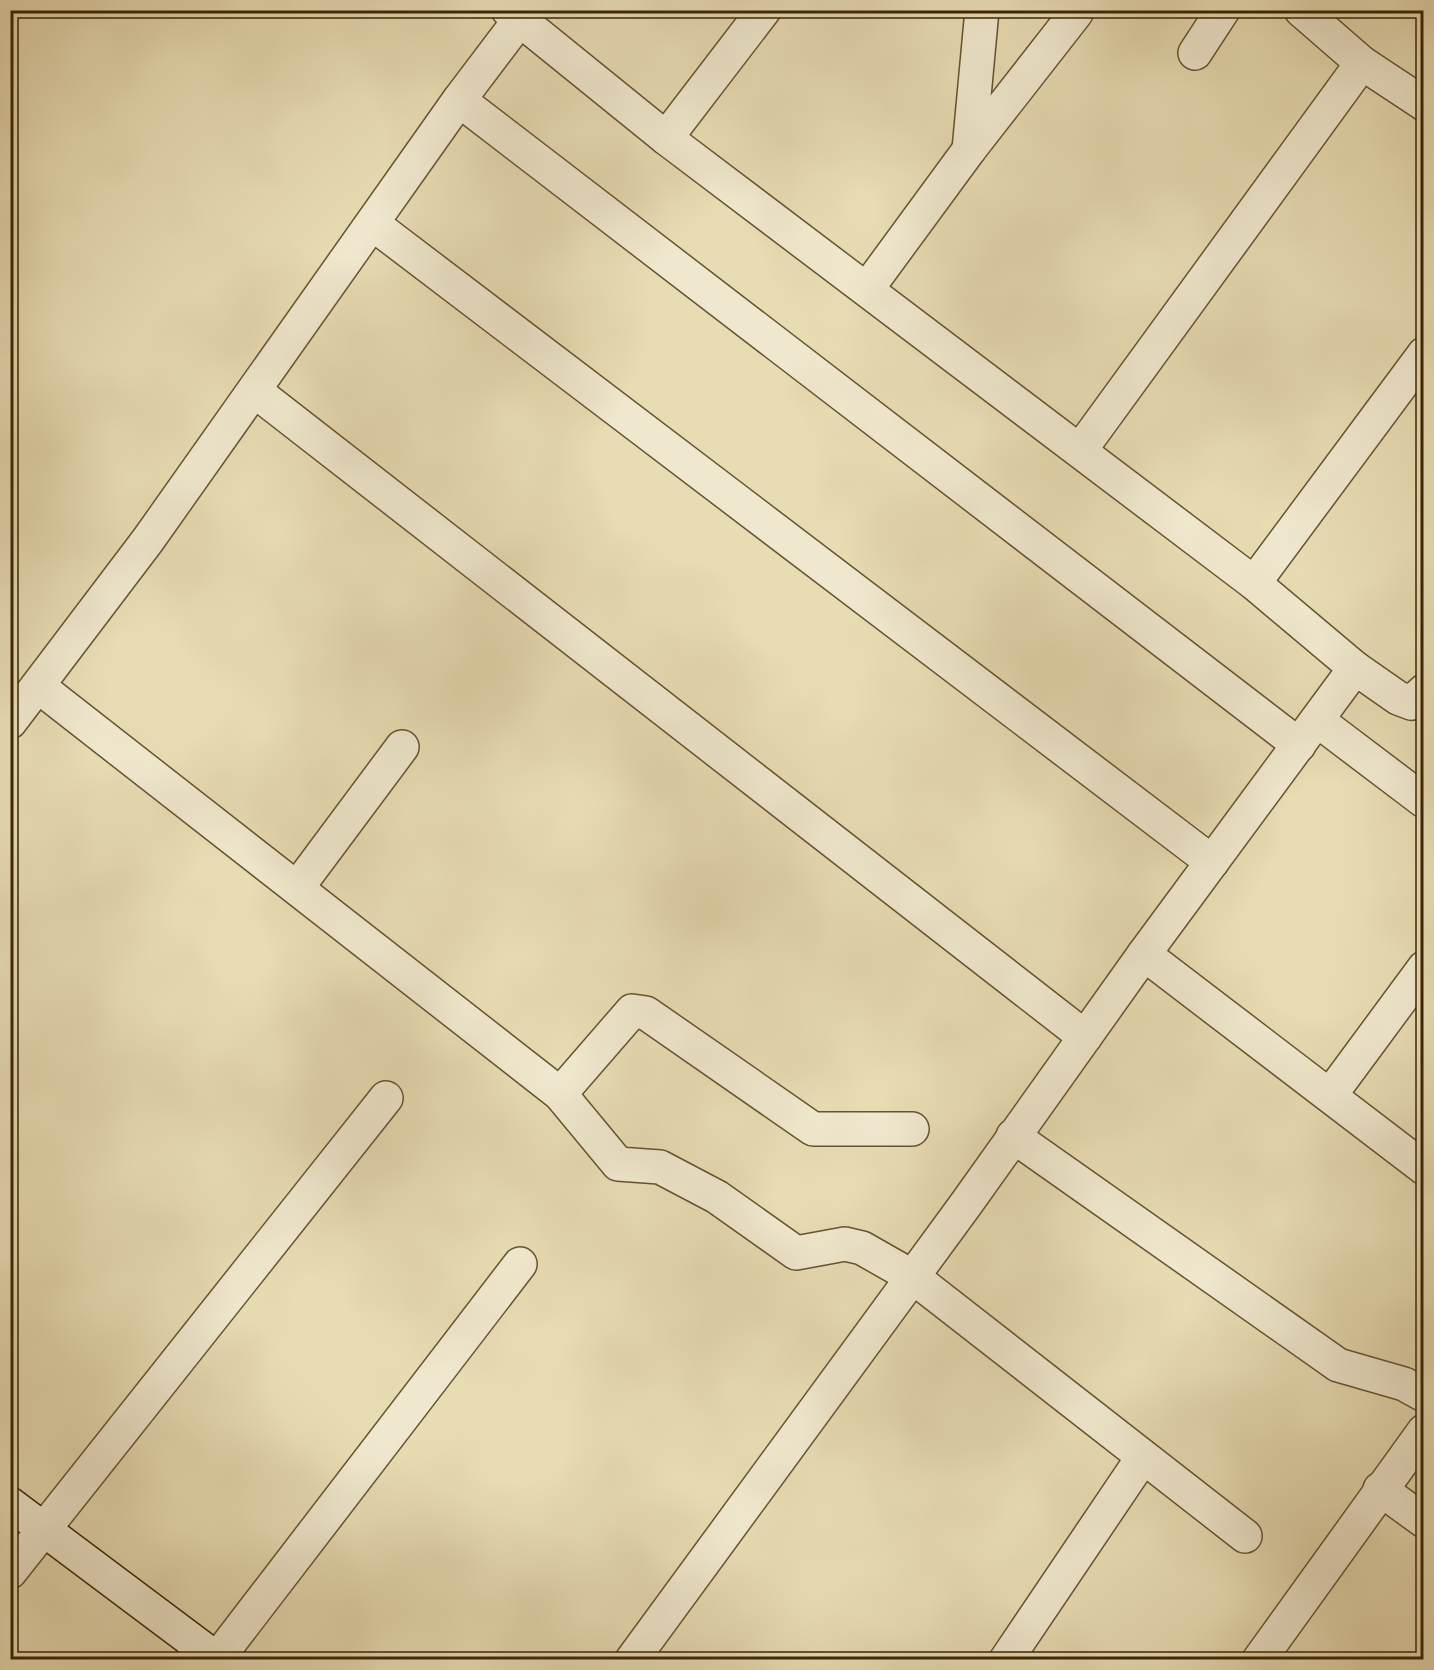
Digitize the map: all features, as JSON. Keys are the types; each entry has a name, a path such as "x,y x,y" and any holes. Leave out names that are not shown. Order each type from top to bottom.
{"street":[{"path":"666,138 764,10"},
{"path":"969,150 982,10"},
{"path":"1195,53 1223,10"},
{"path":"1301,10 1362,63 1424,104"},
{"path":"10,722 148,540 255,391 518,14 666,138 1081,449 1254,583 1355,668 1398,698 1411,704 1424,691"},
{"path":"867,289 969,150 1076,14"},
{"path":"1081,449 1362,63"},
{"path":"459,100 1308,733 1424,801"},
{"path":"373,224 1212,862"},
{"path":"1254,583 1424,354"},
{"path":"255,391 1085,1037"},
{"path":"632,1659 913,1277 1144,954 1355,668"},
{"path":"38,686 560,1094 618,1164 660,1167 717,1197 796,1253 845,1244 862,1248 913,1277 1245,1536"},
{"path":"297,888 402,747"},
{"path":"1144,954 1331,1094 1424,1168"},
{"path":"1331,1094 1424,968"},
{"path":"560,1094 632,1011 646,1013 813,1129 912,1129"},
{"path":"10,1572 386,1098"},
{"path":"1013,1136 1338,1365 1374,1373 1404,1384 1424,1395"},
{"path":"10,1504 218,1659 520,1264"},
{"path":"1259,1659 1424,1431"},
{"path":"1006,1659 1143,1457"},
{"path":"1380,1489 1424,1521"}]}
